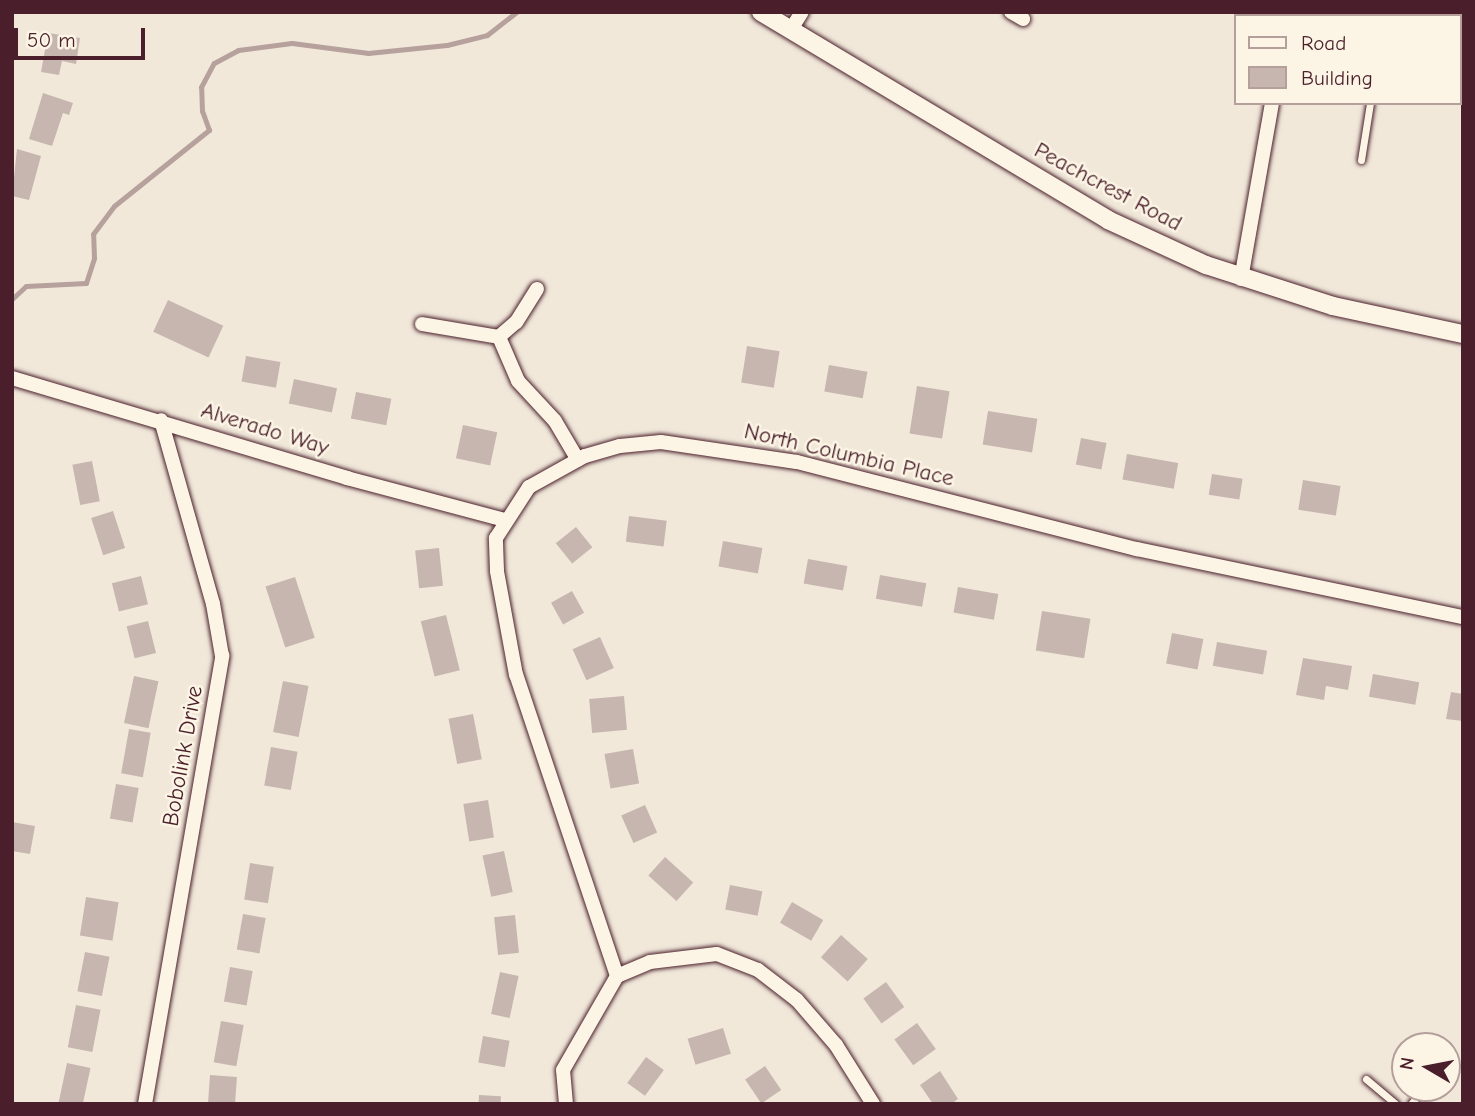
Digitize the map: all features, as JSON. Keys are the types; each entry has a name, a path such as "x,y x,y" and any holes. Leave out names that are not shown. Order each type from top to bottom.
{"street":[{"name":"Peachcrest Road","path":"761,12 1108,220 1241,279 1333,306 1463,334"},
{"path":"790,31 802,12"},
{"path":"1241,279 1272,105"},
{"path":"499,337 516,322 537,289"},
{"path":"422,324 499,337"},
{"path":"499,337 518,381 555,421 578,460"},
{"name":"Alverado Way","path":"12,378 161,420 347,478 505,520"},
{"name":"Bobolink Drive","path":"145,1104 222,656 214,604 161,420"},
{"name":"North Columbia Place","path":"617,976 516,675 497,571 496,538 505,520 529,487 578,460 620,446 661,442 797,462 1137,549 1463,617"},
{"path":"566,1104 563,1070 617,976 650,962 717,954 758,970 805,1009 835,1045 873,1104"}],"lane":[{"path":"1361,160 1370,105"},
{"path":"1366,1079 1396,1104"}],"building":[{"path":"48,33 80,38 76,64 62,61 59,75 41,72"},
{"path":"43,93 73,103 69,115 63,113 52,146 29,139"},
{"path":"17,149 41,156 29,200 12,196"},
{"path":"168,300 223,326 208,358 153,332"},
{"path":"747,346 780,351 774,388 741,383"},
{"path":"246,356 280,362 276,388 241,382"},
{"path":"829,365 867,372 863,398 824,392"},
{"path":"294,379 337,388 332,413 289,403"},
{"path":"917,386 950,391 942,439 909,433"},
{"path":"356,392 391,399 386,425 351,419"},
{"path":"988,411 1037,419 1032,452 983,445"},
{"path":"463,425 497,432 490,466 456,458"},
{"path":"1081,438 1107,443 1101,469 1076,465"},
{"path":"1127,454 1178,463 1174,489 1122,480"},
{"path":"92,461 100,501 80,505 72,465"},
{"path":"1212,474 1243,479 1239,500 1209,495"},
{"path":"1303,480 1341,486 1336,516 1298,510"},
{"path":"113,511 125,548 103,555 91,518"},
{"path":"629,516 667,521 664,546 626,542"},
{"path":"576,527 592,547 572,564 556,543"},
{"path":"723,541 762,548 758,574 718,567"},
{"path":"439,548 443,586 419,588 415,551"},
{"path":"808,559 847,566 843,591 804,584"},
{"path":"880,575 926,583 922,607 876,599"},
{"path":"141,576 148,604 119,611 112,583"},
{"path":"295,577 315,638 285,647 266,587"},
{"path":"958,587 998,594 994,620 953,613"},
{"path":"572,591 584,613 563,625 551,603"},
{"path":"1042,611 1090,619 1084,658 1036,651"},
{"path":"446,615 460,670 435,677 421,621"},
{"path":"148,621 156,653 135,658 127,626"},
{"path":"1172,633 1203,639 1197,670 1166,663"},
{"path":"600,637 614,668 586,680 573,649"},
{"path":"1217,642 1267,651 1263,674 1213,666"},
{"path":"1303,658 1352,666 1348,690 1326,686 1324,700 1296,695"},
{"path":"1373,674 1419,682 1415,705 1369,697"},
{"path":"134,676 158,681 148,728 124,723"},
{"path":"283,681 309,686 299,737 273,732"},
{"path":"1451,692 1463,694 1463,721 1446,719"},
{"path":"624,696 627,730 592,733 589,699"},
{"path":"473,714 482,759 457,764 448,719"},
{"path":"129,729 151,733 143,777 121,773"},
{"path":"271,747 298,752 291,790 264,785"},
{"path":"633,749 639,783 611,789 604,754"},
{"path":"116,784 139,788 133,822 110,818"},
{"path":"488,800 494,838 469,841 463,804"},
{"path":"645,805 657,832 633,843 621,816"},
{"path":"12,822 35,826 30,854 12,851"},
{"path":"504,851 513,892 491,897 482,856"},
{"path":"665,857 693,882 677,901 648,876"},
{"path":"250,863 274,867 268,903 244,900"},
{"path":"730,885 762,891 758,916 725,910"},
{"path":"86,897 119,902 112,941 80,936"},
{"path":"792,902 823,920 811,941 780,923"},
{"path":"243,914 266,918 259,953 237,949"},
{"path":"515,915 519,953 498,955 494,917"},
{"path":"841,935 868,959 848,981 821,957"},
{"path":"85,952 110,957 102,996 77,991"},
{"path":"230,967 253,971 247,1005 224,1001"},
{"path":"500,972 519,976 510,1018 491,1014"},
{"path":"886,982 904,1007 882,1024 863,998"},
{"path":"76,1005 101,1010 92,1052 68,1047"},
{"path":"221,1021 244,1025 236,1066 214,1062"},
{"path":"917,1023 936,1049 913,1065 894,1039"},
{"path":"723,1028 731,1054 696,1065 688,1039"},
{"path":"483,1036 510,1041 505,1067 478,1063"},
{"path":"646,1057 664,1070 645,1096 627,1083"},
{"path":"67,1063 90,1068 83,1104 59,1102"},
{"path":"765,1066 781,1090 761,1103 745,1079"},
{"path":"940,1071 958,1099 951,1104 933,1104 920,1085"},
{"path":"210,1075 237,1077 235,1104 208,1104"},
{"path":"479,1095 501,1096 501,1104 479,1104"}],"waterway":[{"path":"12,299 26,286 86,283 94,258 93,234 114,206 209,130 202,111 201,87 214,63 238,50 292,43 368,53 447,45 487,35 516,12"}]}
